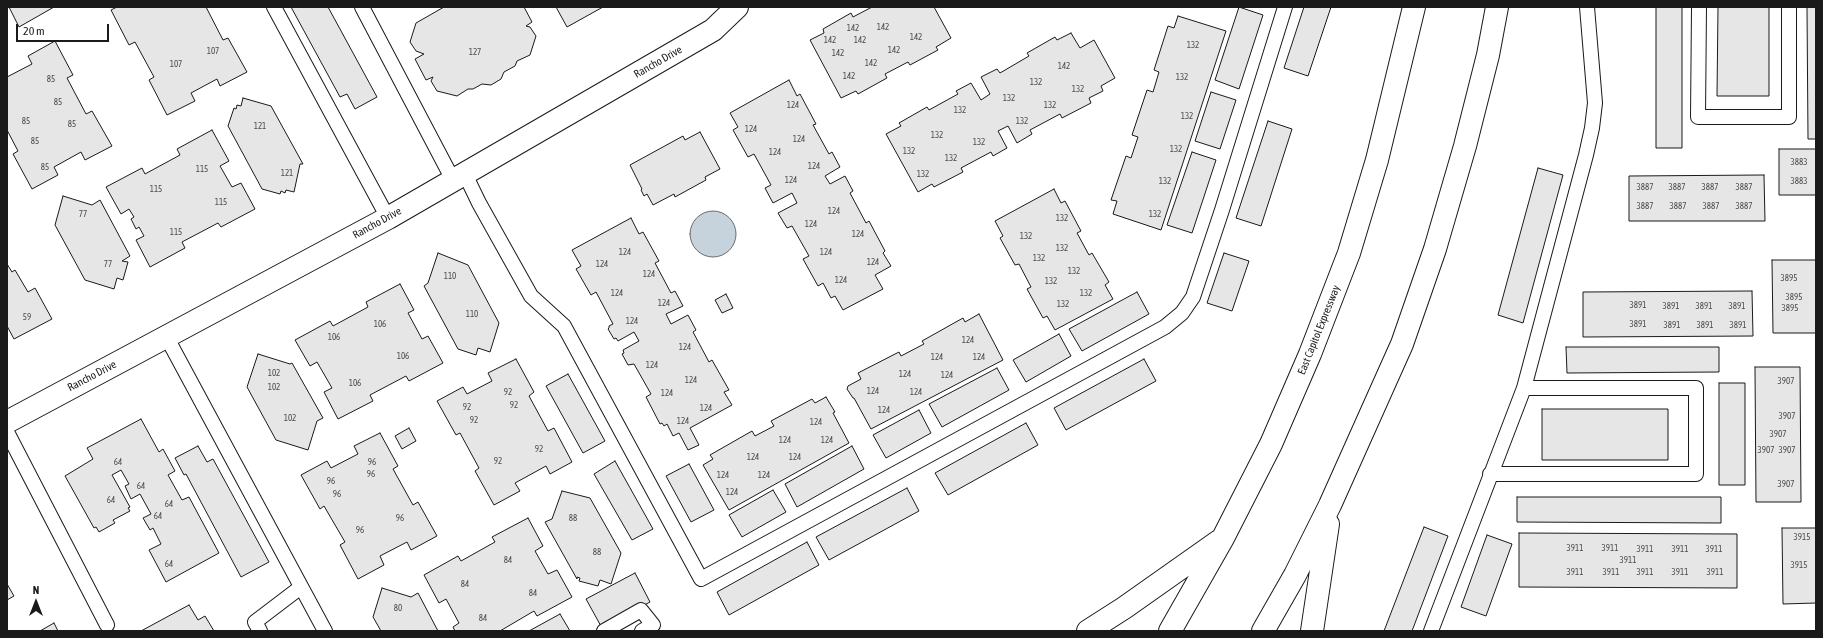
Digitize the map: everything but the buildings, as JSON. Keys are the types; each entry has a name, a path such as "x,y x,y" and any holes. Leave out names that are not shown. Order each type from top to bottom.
{"main road":[{"name":"Rancho Drive","path":"7,422 388,218 713,30 737,7"},
{"name":"East Capitol Expressway","path":"1170,631 1223,538 1271,444 1310,354 1349,253 1377,160 1414,7"},
{"path":"1263,631 1295,575 1330,505 1402,344 1435,249 1465,146 1488,55 1497,7"},
{"path":"1312,631 1330,505"},
{"path":"1088,631 1124,608 1223,538"}],"lane":[{"path":"274,7 388,218"},
{"path":"362,7 459,177 479,203 531,296 564,326 701,579 1165,327 1182,313 1192,297 1222,210 1285,7"},
{"path":"1431,631 1524,388 1592,128 1595,103 1587,7"},
{"path":"1699,7 1698,118 1789,118 1789,7"},
{"path":"166,336 325,631"},
{"path":"1490,474 1696,474 1696,388 1524,388"},
{"path":"7,432 107,625"},
{"path":"260,631 255,622 301,587"},
{"path":"604,631 642,610 653,625 642,631"}],"shaded area":[{"path":"713,211 726,215 732,221 736,234 732,247 726,253 713,257 700,253 694,247 690,234 694,221 700,215"}]}
